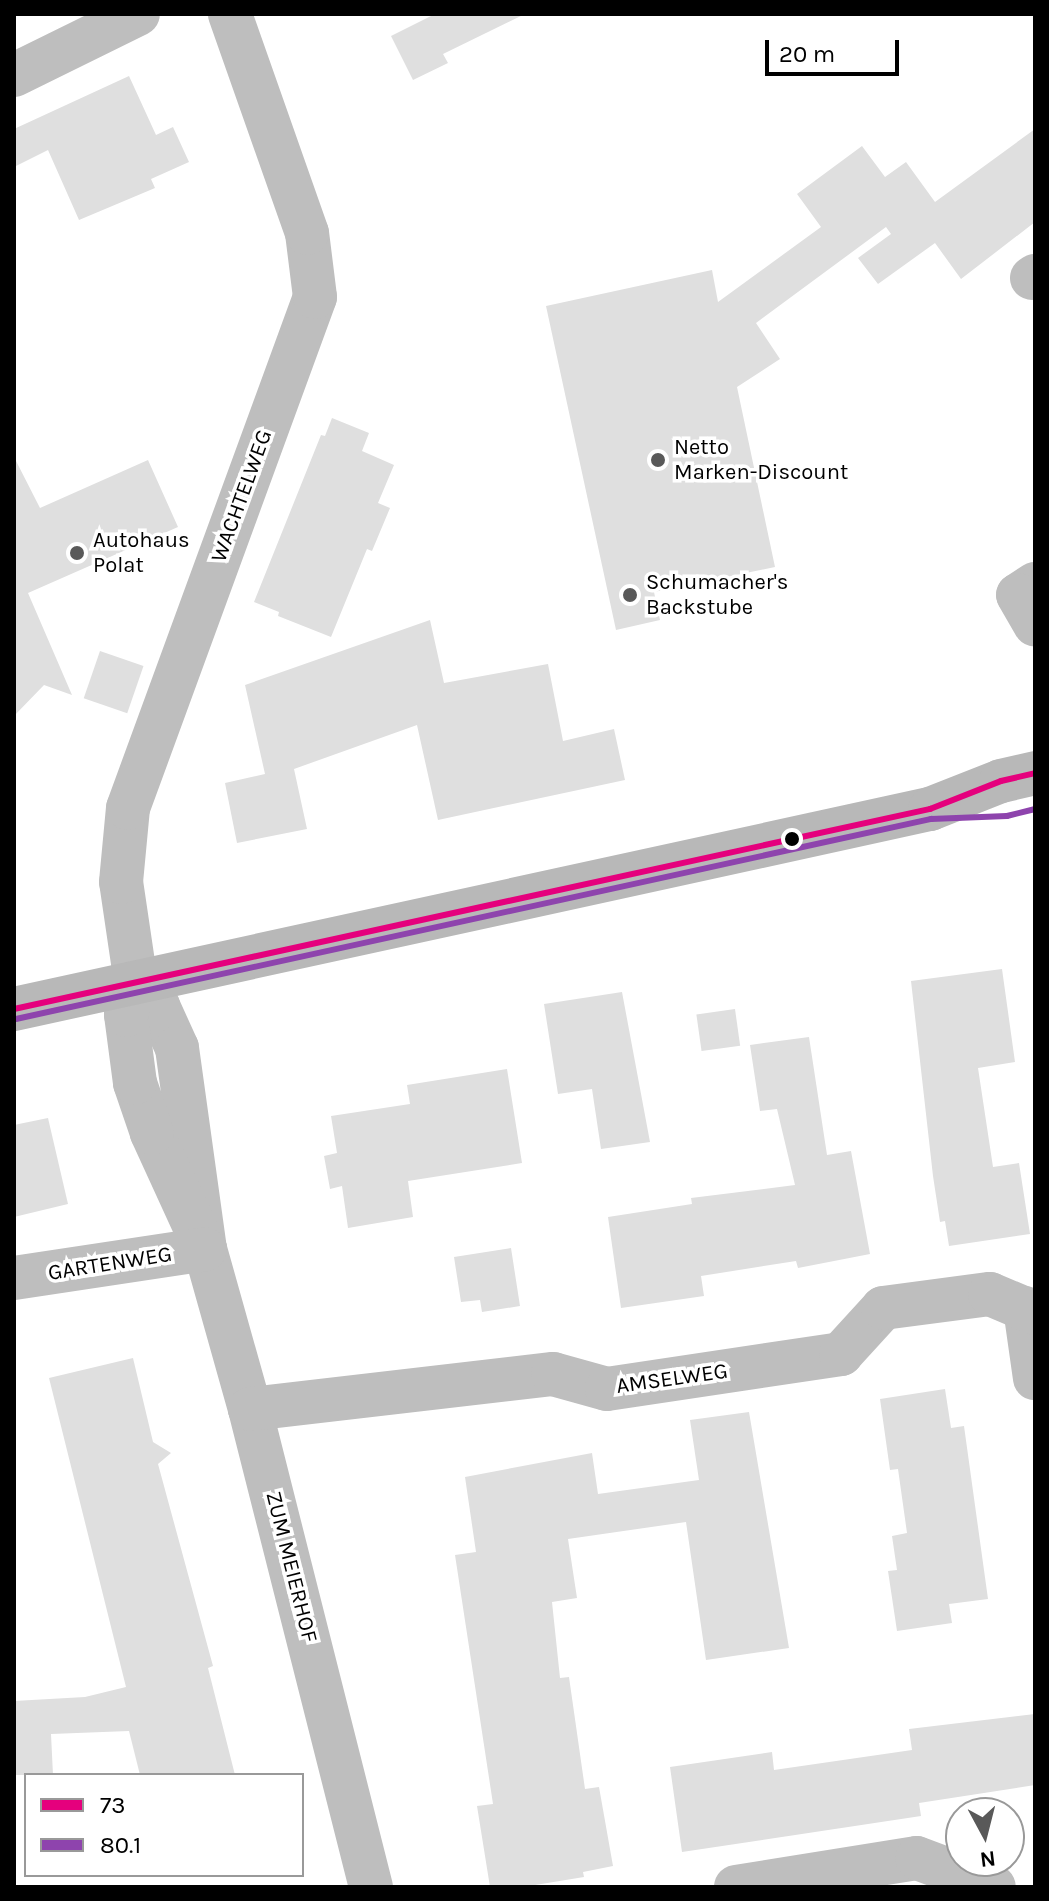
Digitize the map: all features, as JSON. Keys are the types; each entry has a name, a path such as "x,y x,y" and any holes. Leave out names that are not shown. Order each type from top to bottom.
{"main road":[{"path":"14,1009 930,809 1001,781 1035,773"},
{"path":"930,809 1006,806 1035,799"}],"street":[{"path":"14,75 138,14"},
{"name":"WACHTELWEG","path":"136,983 121,882 128,808 315,297 307,233 230,14"},
{"path":"1035,584 1018,595 1035,624"},
{"name":"ZUM MEIERHOF","path":"136,983 158,1006 177,1048 205,1249 250,1409 371,1887"},
{"name":"GARTENWEG","path":"14,1278 205,1249"},
{"name":"AMSELWEG","path":"250,1409 553,1374 607,1389 841,1354 883,1308 990,1294 1030,1310 1035,1378"},
{"path":"736,1887 917,1858 994,1887"}],"building":[{"path":"435,14 525,14 443,54 448,63 413,80 391,36"},
{"path":"129,76 156,135 173,127 189,162 151,179 155,188 79,220 48,150 14,167 14,129"},
{"path":"1035,129 1035,222 961,279 935,243 878,284 858,258 891,234 886,227 756,323 780,359 737,387 775,567 654,592 660,620 616,630 546,306 712,270 718,302 821,227 797,194 862,146 885,177 906,162 935,202"},
{"path":"332,418 369,433 362,451 394,465 378,503 390,508 372,551 367,549 331,637 278,616 279,612 254,602 321,435 325,436"},
{"path":"14,457 40,508 148,460 178,527 28,593 72,695 44,685 14,716"},
{"path":"430,620 444,683 548,664 563,741 614,729 625,780 438,820 417,725 294,769 307,829 237,843 225,783 265,774 245,685"},
{"path":"100,651 143,666 127,713 84,698"},
{"path":"1002,969 1015,1062 978,1068 993,1167 1019,1163 1030,1234 949,1246 945,1221 940,1222 933,1176 911,981"},
{"path":"622,992 650,1142 601,1149 592,1089 558,1094 544,1004"},
{"path":"735,1009 740,1046 702,1051 696,1014"},
{"path":"809,1037 827,1155 851,1151 870,1254 798,1268 796,1261 701,1276 704,1296 621,1308 608,1217 692,1204 691,1198 795,1185 777,1109 760,1111 750,1045"},
{"path":"507,1069 522,1163 408,1181 413,1217 348,1228 342,1186 330,1189 324,1156 337,1153 331,1116 410,1104 407,1085"},
{"path":"48,1118 68,1204 14,1217 14,1125"},
{"path":"511,1248 520,1306 482,1312 480,1300 461,1302 454,1257"},
{"path":"133,1358 153,1442 171,1453 158,1464 213,1666 208,1668 234,1773 140,1773 129,1731 51,1734 53,1773 14,1775 14,1701 85,1697 126,1687 49,1378"},
{"path":"945,1389 951,1428 964,1426 988,1599 949,1604 952,1623 897,1631 888,1571 897,1570 892,1536 907,1533 898,1469 890,1470 880,1399"},
{"path":"749,1412 789,1648 706,1660 686,1522 568,1539 577,1598 552,1602 560,1678 569,1677 585,1789 599,1787 613,1866 583,1872 584,1877 523,1887 490,1887 477,1806 493,1804 455,1555 476,1552 465,1477 592,1453 598,1494 699,1480 690,1420"},
{"path":"1035,1714 1035,1785 919,1803 921,1816 682,1852 670,1767 772,1752 774,1770 912,1750 909,1729"}],"transit line":[{"name":"73","path":"14,1009 930,809 1001,781 1035,773"},
{"name":"80.1","path":"16,1019 931,819 1007,816 1035,809"}],"place":[{"name":"Netto Marken-Discount","path":"658,460"},
{"name":"Autohaus Polat","path":"77,553"},
{"name":"Schumacher's Backstube","path":"630,595"}]}
